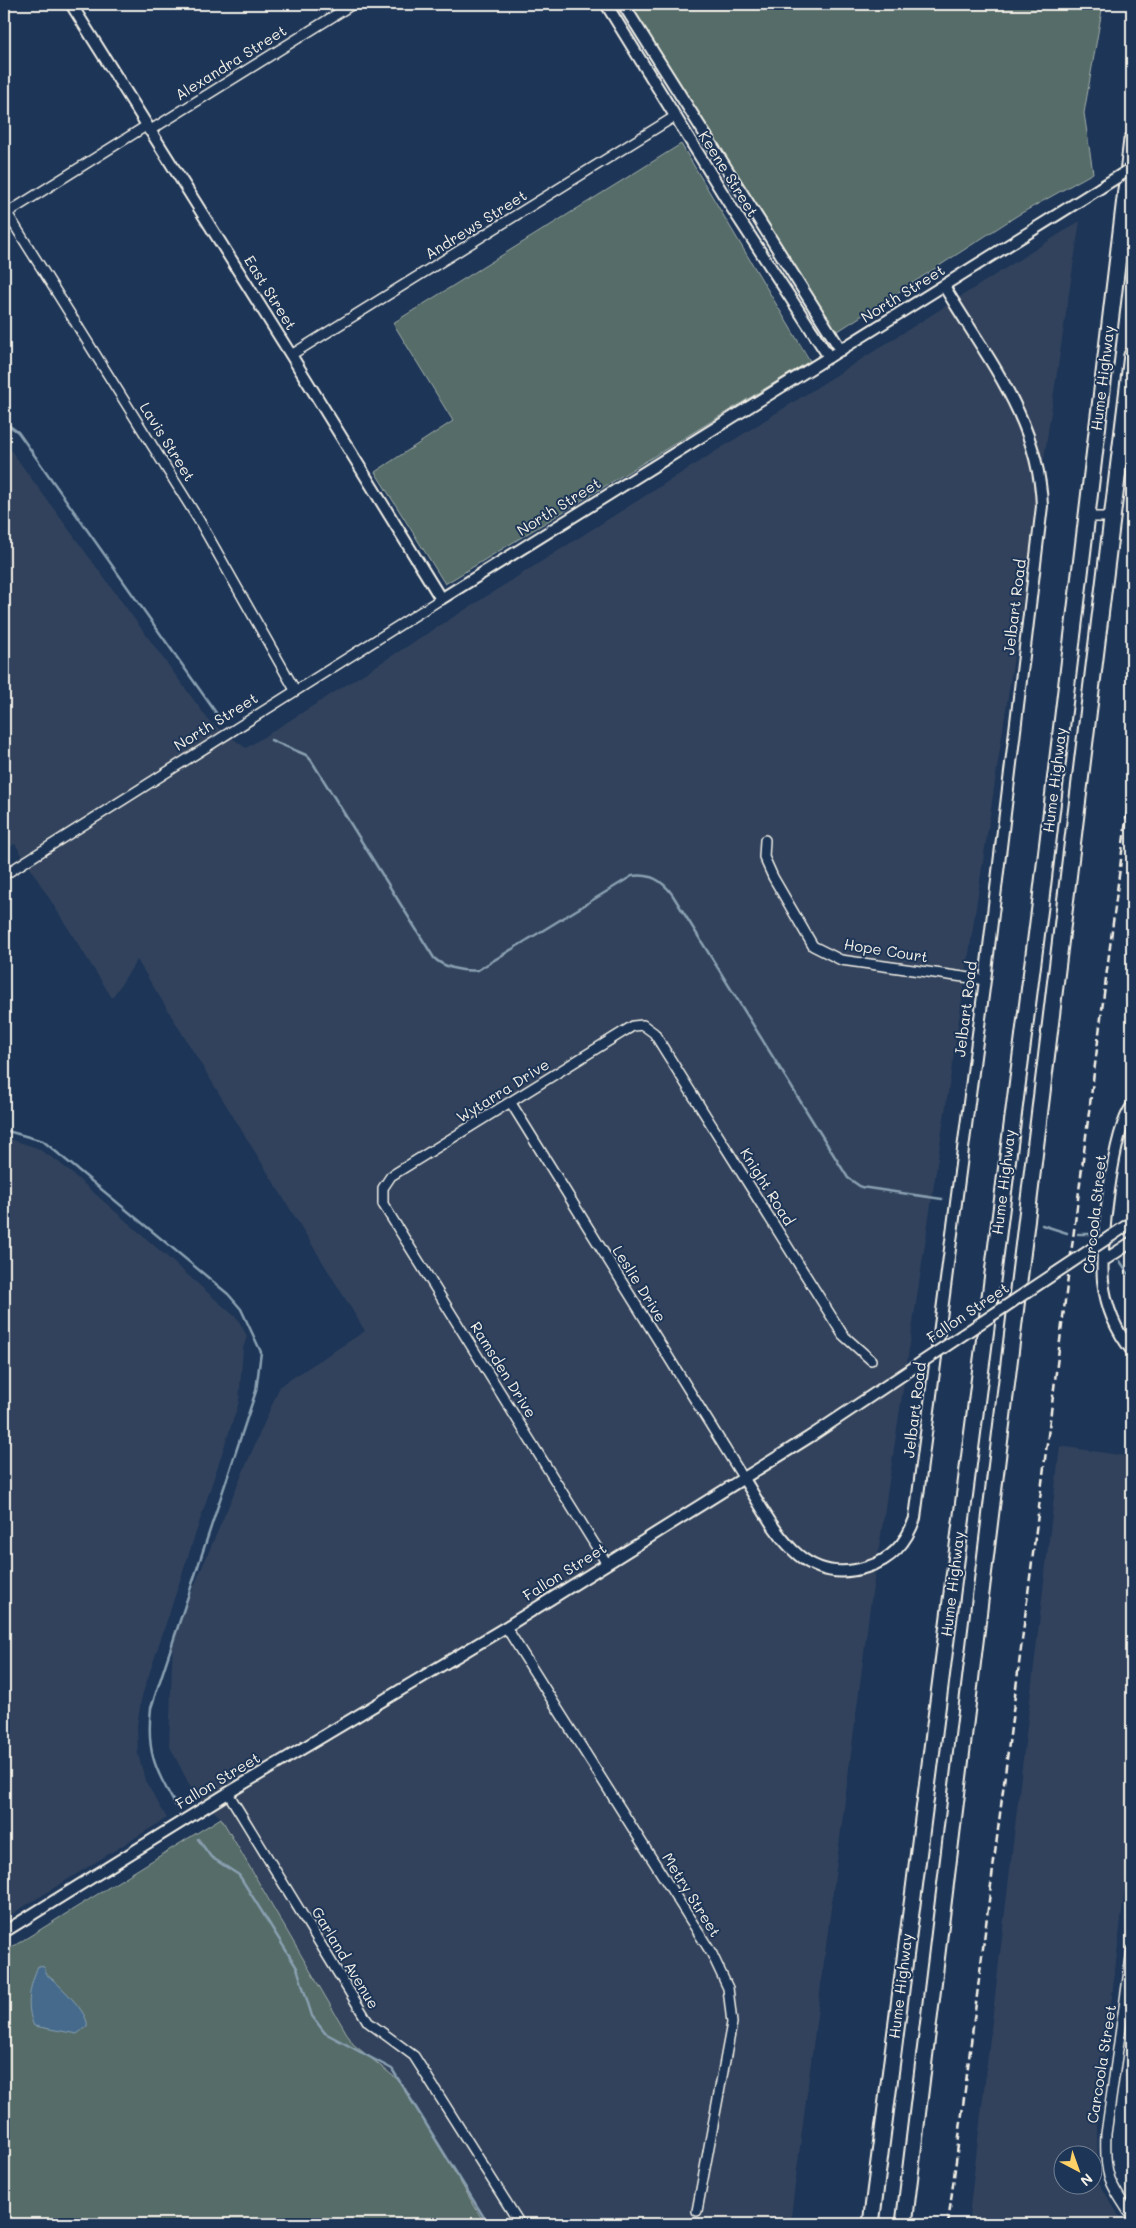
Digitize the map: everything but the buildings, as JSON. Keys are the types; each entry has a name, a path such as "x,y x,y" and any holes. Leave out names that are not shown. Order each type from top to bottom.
{"highway":[{"name":"Hume Highway","path":"871,2224 1037,926 1132,140"},
{"name":"Hume Highway","path":"904,2224 1132,354"}],"street":[{"name":"East Street","path":"71,4 441,599"},
{"name":"Alexandra Street","path":"6,214 353,4"},
{"name":"Keene Street","path":"606,4 674,117 828,357"},
{"name":"Keene Street","path":"623,4 841,350"},
{"path":"674,117 688,108"},
{"name":"Andrews Street","path":"291,355 674,117"},
{"name":"North Street","path":"4,875 295,690 1132,168"},
{"name":"Lavis Street","path":"6,214 200,522 295,690"},
{"name":"Jelbart Road","path":"744,1479 791,1550 816,1567 847,1572 873,1566 885,1560 898,1549 911,1530 920,1488 985,980 1042,506 1035,455 1022,417 944,286"},
{"path":"1087,517 1112,517"},
{"name":"Hope Court","path":"765,840 764,857 773,877 813,946 841,960 985,980"},
{"name":"Wytarra Drive","path":"383,1188 391,1176 633,1026 643,1025"},
{"name":"Knight Road","path":"643,1025 654,1033 844,1335 871,1360"},
{"name":"Leslie Drive","path":"511,1103 744,1479"},
{"name":"Carcoola Street","path":"1132,1106 1124,1120 1118,1143 1108,1203 1103,1261 1103,1282 1108,1306 1118,1330 1132,1351"},
{"name":"Ramsden Drive","path":"383,1188 383,1204 607,1564"},
{"name":"Fallon Street","path":"4,1932 228,1793 506,1627 744,1479 1132,1222"},
{"path":"1103,1261 1132,1242"},
{"name":"Metry Street","path":"506,1627 712,1954 728,1988 732,2023 696,2211"},
{"name":"Garland Avenue","path":"228,1793 368,2022 414,2056 520,2224"},
{"name":"Carcoola Street","path":"1129,2204 1110,2182 1105,2162 1106,2134 1129,2003 1132,1950"},
{"path":"1129,2204 1132,2218"}],"shaded area":[{"path":"1080,221 870,1607 790,2224 485,2224 402,2083 353,2044 221,1818 194,1794 169,1745 173,1635 280,1386 365,1331 137,960 112,998 15,844 4,851 4,441 210,722 246,748"},
{"path":"4,1137 37,1148 60,1163 238,1319 247,1336 243,1349 239,1402 142,1696 137,1725 138,1754 146,1782 167,1818 4,1919"},
{"path":"1060,1446 1132,1457 1132,1826 1097,2125 1097,2146 1054,2146 1054,2196 1104,2196 1104,2191 1124,2224 968,2224"},
{"path":"38,1966 44,1967 47,1975 65,1991 83,2014 87,2021 87,2026 77,2034 34,2026 29,2003"}],"green space":[{"path":"630,4 1103,4 1084,113 1093,173 1018,215 835,333"},
{"path":"681,144 810,361 445,584 375,472 453,421 393,323"},
{"path":"221,1818 353,2044 402,2083 485,2224 4,2224 4,1952"}],"waterway":[{"path":"4,422 18,432 219,717"},
{"path":"271,740 306,755 311,760 434,958 449,967 461,970 478,970 632,876 650,877 659,881 672,894 848,1178 861,1187 942,1199"},
{"path":"4,1130 43,1141 228,1294 241,1309 261,1352 256,1391 151,1708 151,1749 158,1770 176,1806"},
{"path":"1042,1225 1067,1233"},
{"path":"1078,1234 1092,1234"},
{"path":"1120,1261 1132,1279"},
{"path":"198,1839 211,1857 239,1875 297,1968 312,2016 325,2033 392,2069 488,2224"}],"railway":[{"path":"948,2224 1132,773"}]}
